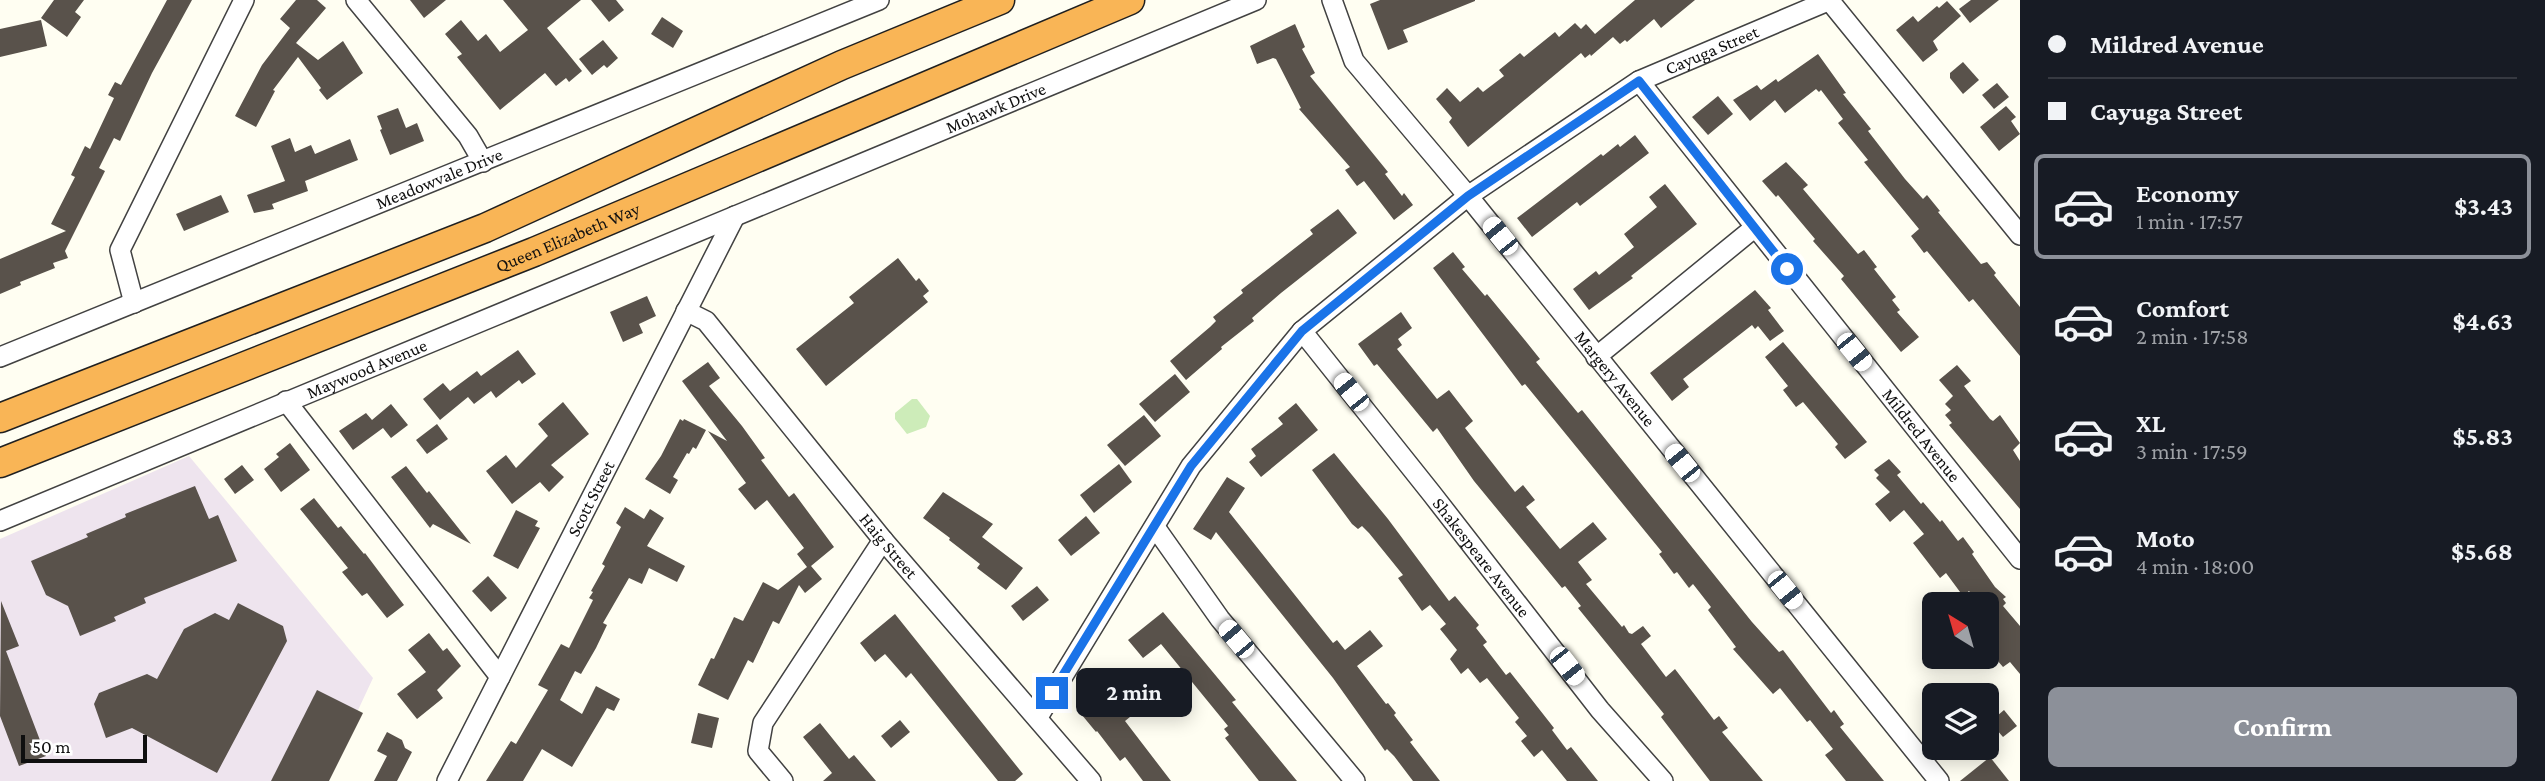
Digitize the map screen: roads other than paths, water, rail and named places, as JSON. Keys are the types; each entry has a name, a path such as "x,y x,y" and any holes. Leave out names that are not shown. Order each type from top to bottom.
{"highway":[{"path":"0,418 485,228 842,65 1000,0"},
{"name":"Queen Elizabeth Way","path":"0,463 470,277 1130,0"},
{"path":"0,480 470,277"}],"street":[{"path":"134,303 120,250 244,0"},
{"path":"356,0 468,136 483,162"},
{"name":"Meadowvale Drive","path":"0,357 483,162 843,8 878,0"},
{"name":"Mohawk Drive","path":"735,216 1256,0"},
{"name":"Margery Avenue","path":"1332,0 1354,61 1468,196 1939,781"},
{"path":"1829,0 2020,235"},
{"name":"Cayuga Street","path":"1038,717 1191,466 1302,331 1468,196 1639,81 1829,0"},
{"name":"Mildred Avenue","path":"1639,81 2020,559"},
{"name":"Scott Street","path":"447,781 735,216"},
{"name":"Maywood Avenue","path":"0,521 735,216"},
{"path":"1596,357 1754,228"},
{"name":"Haig Street","path":"686,311 706,321 884,540 1091,781"},
{"name":"Shakespeare Avenue","path":"1302,331 1600,710 1663,781"},
{"path":"286,401 500,677"},
{"path":"1155,527 1220,619 1354,781"},
{"path":"783,781 758,751 763,723 884,540"}]}
